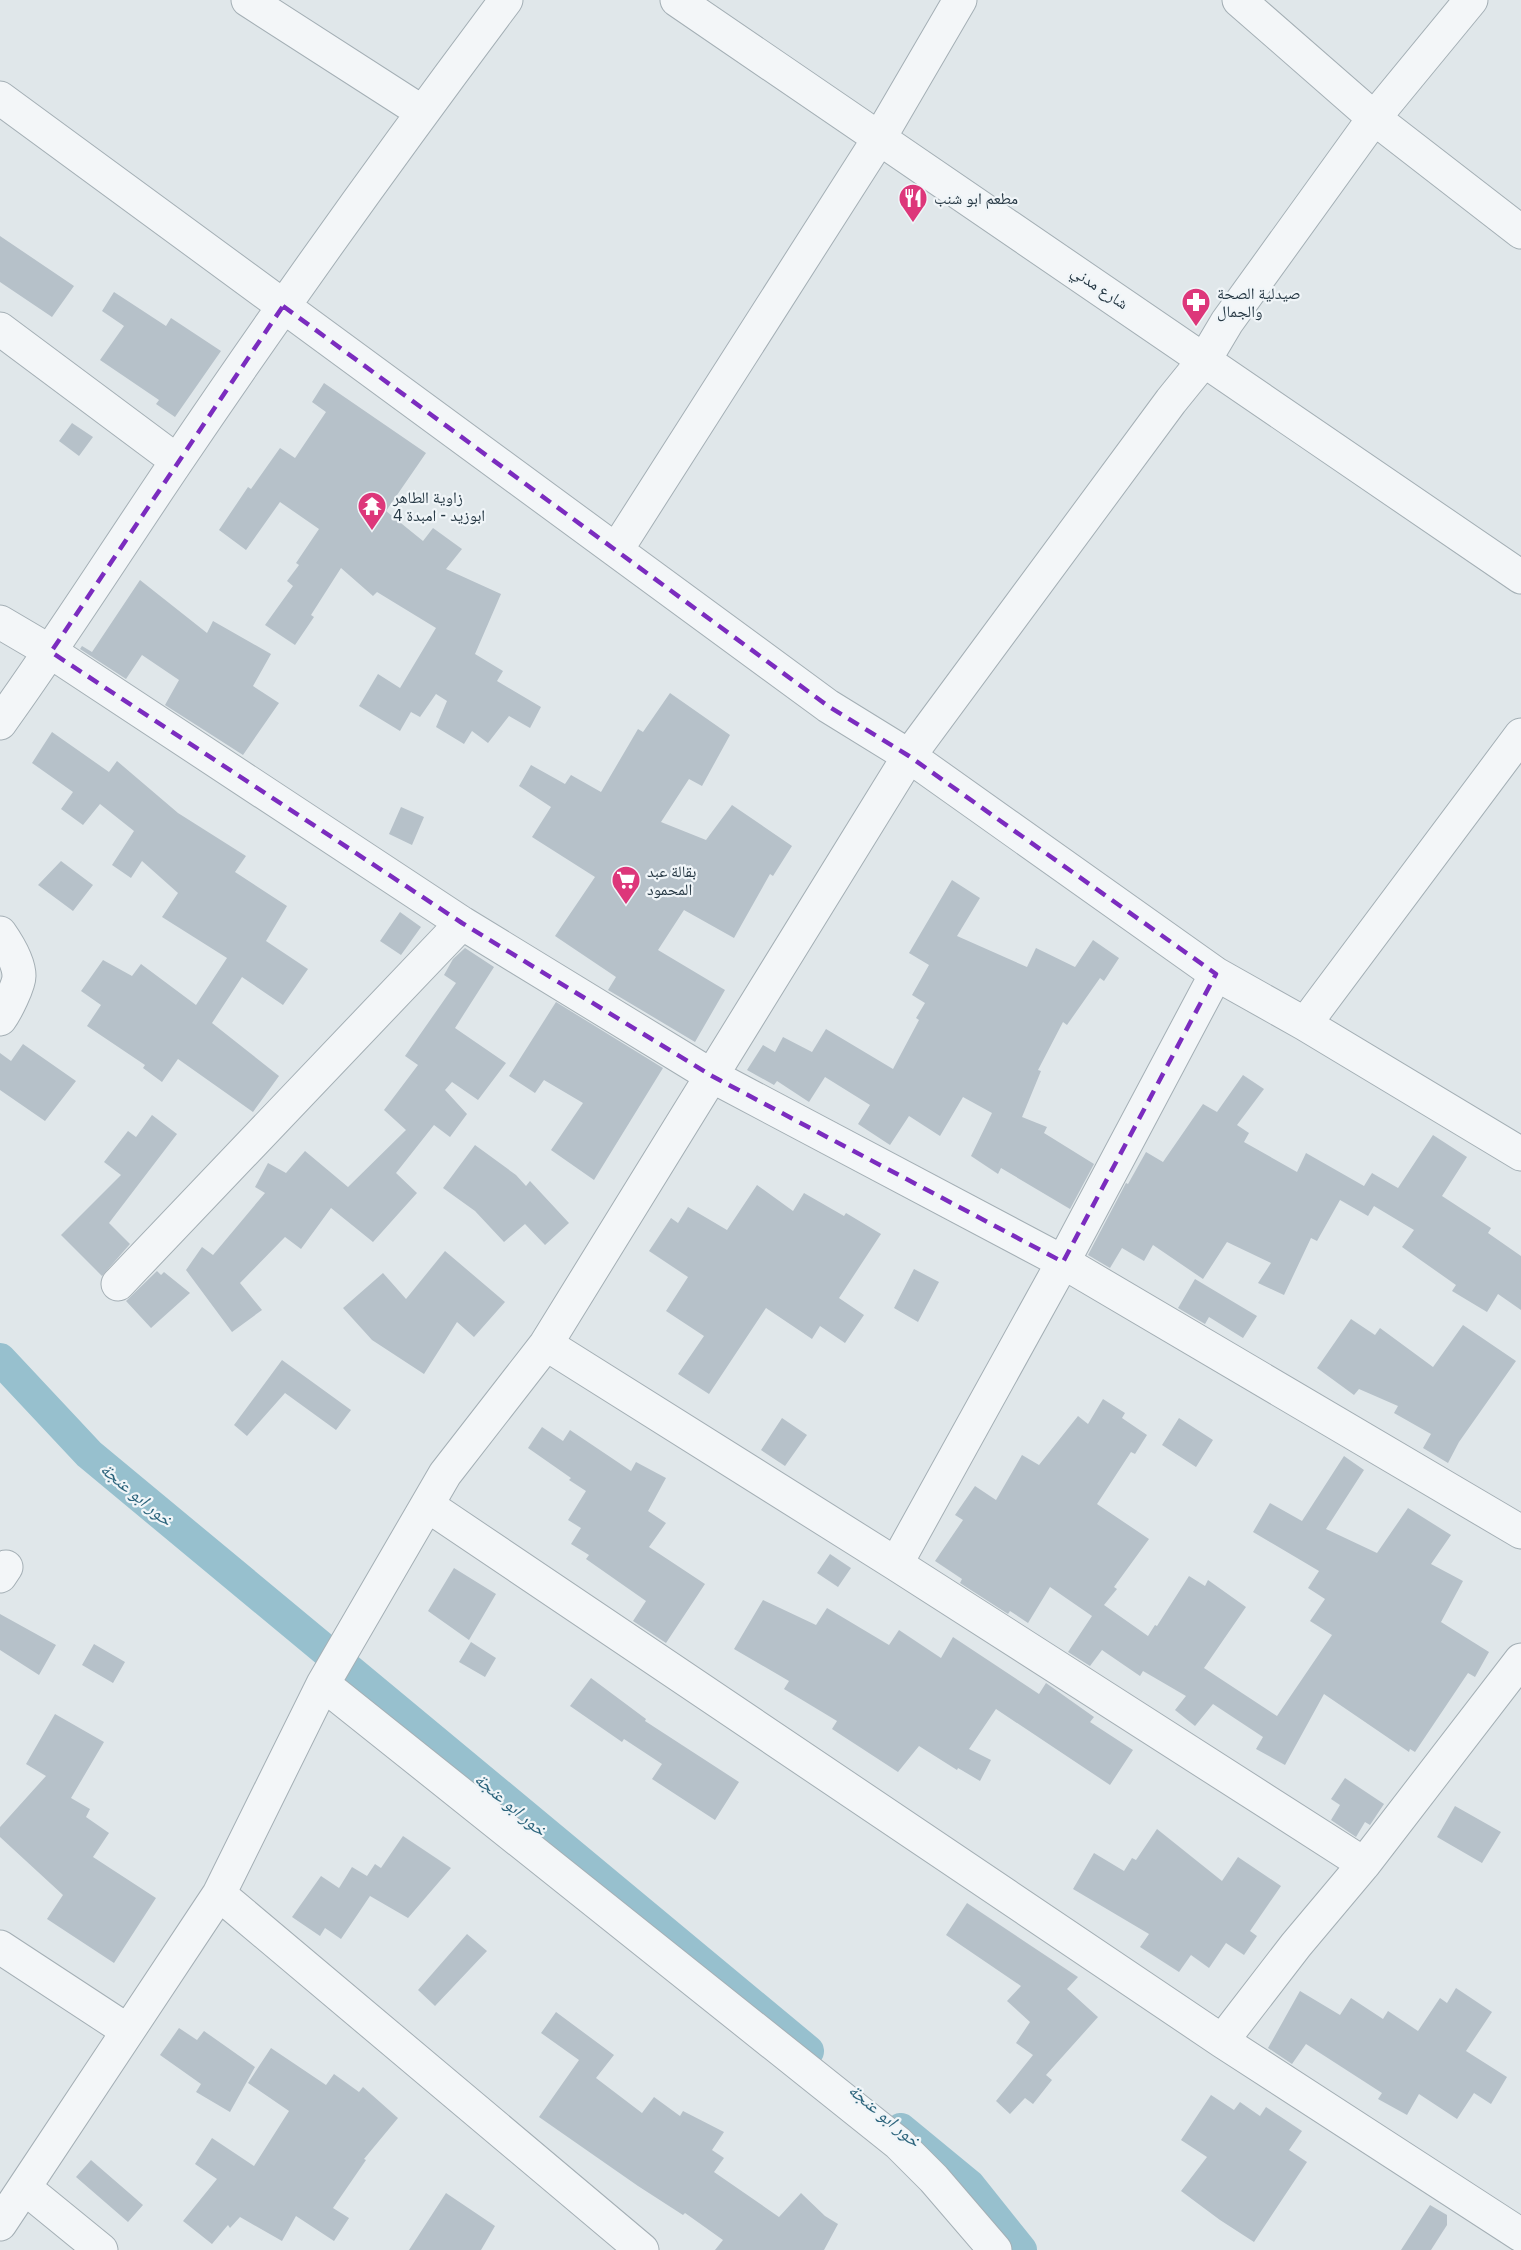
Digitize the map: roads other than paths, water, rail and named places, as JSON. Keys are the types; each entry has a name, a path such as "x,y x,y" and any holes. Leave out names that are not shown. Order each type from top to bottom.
{"street":[{"path":"248,0 422,112"},
{"path":"0,723 51,652 283,306 422,112 506,0"},
{"name":"شارع مدني","path":"677,0 1521,577"},
{"path":"617,549 880,137 960,0"},
{"path":"1239,0 1374,118 1521,232"},
{"path":"0,2224 219,1894 322,1684 445,1474 546,1344 909,756 1171,401 1205,359 1227,322 1374,118 1471,0"},
{"path":"0,98 828,706 909,756 1216,974 1305,1024 1521,1154"},
{"path":"0,329 177,461"},
{"path":"0,622 51,652 462,923 712,1076 1062,1262 1521,1532"},
{"path":"1305,1024 1521,735"},
{"path":"118,1284 462,923"},
{"path":"0,933 10,947 19,976 0,1019"},
{"path":"896,1564 1062,1262 1216,974"},
{"path":"546,1344 896,1564 1364,1864"},
{"path":"427,1505 1222,2041 1521,2235"},
{"path":"1222,2041 1296,1945 1364,1864 1521,1660"},
{"path":"322,1684 898,2143 934,2179 995,2250"},
{"path":"219,1894 642,2250"},
{"path":"0,1947 128,2031"},
{"path":"25,2188 102,2250"}],"waterway":[{"name":"خور ابو عنجة","path":"0,1359 89,1454 808,2051"},
{"name":"خور ابو عنجة","path":"901,2129 969,2185 1021,2250"}],"place":[{"name":"مطعم ابو شنب","path":"913,224"},
{"name":"صيدلية الصحة والجمال","path":"1196,328"},
{"name":"زاوية الطاهر ابوزيد - امبدة 4","path":"372,532"},
{"name":"بقالة عبد المحمود","path":"626,906"}]}
